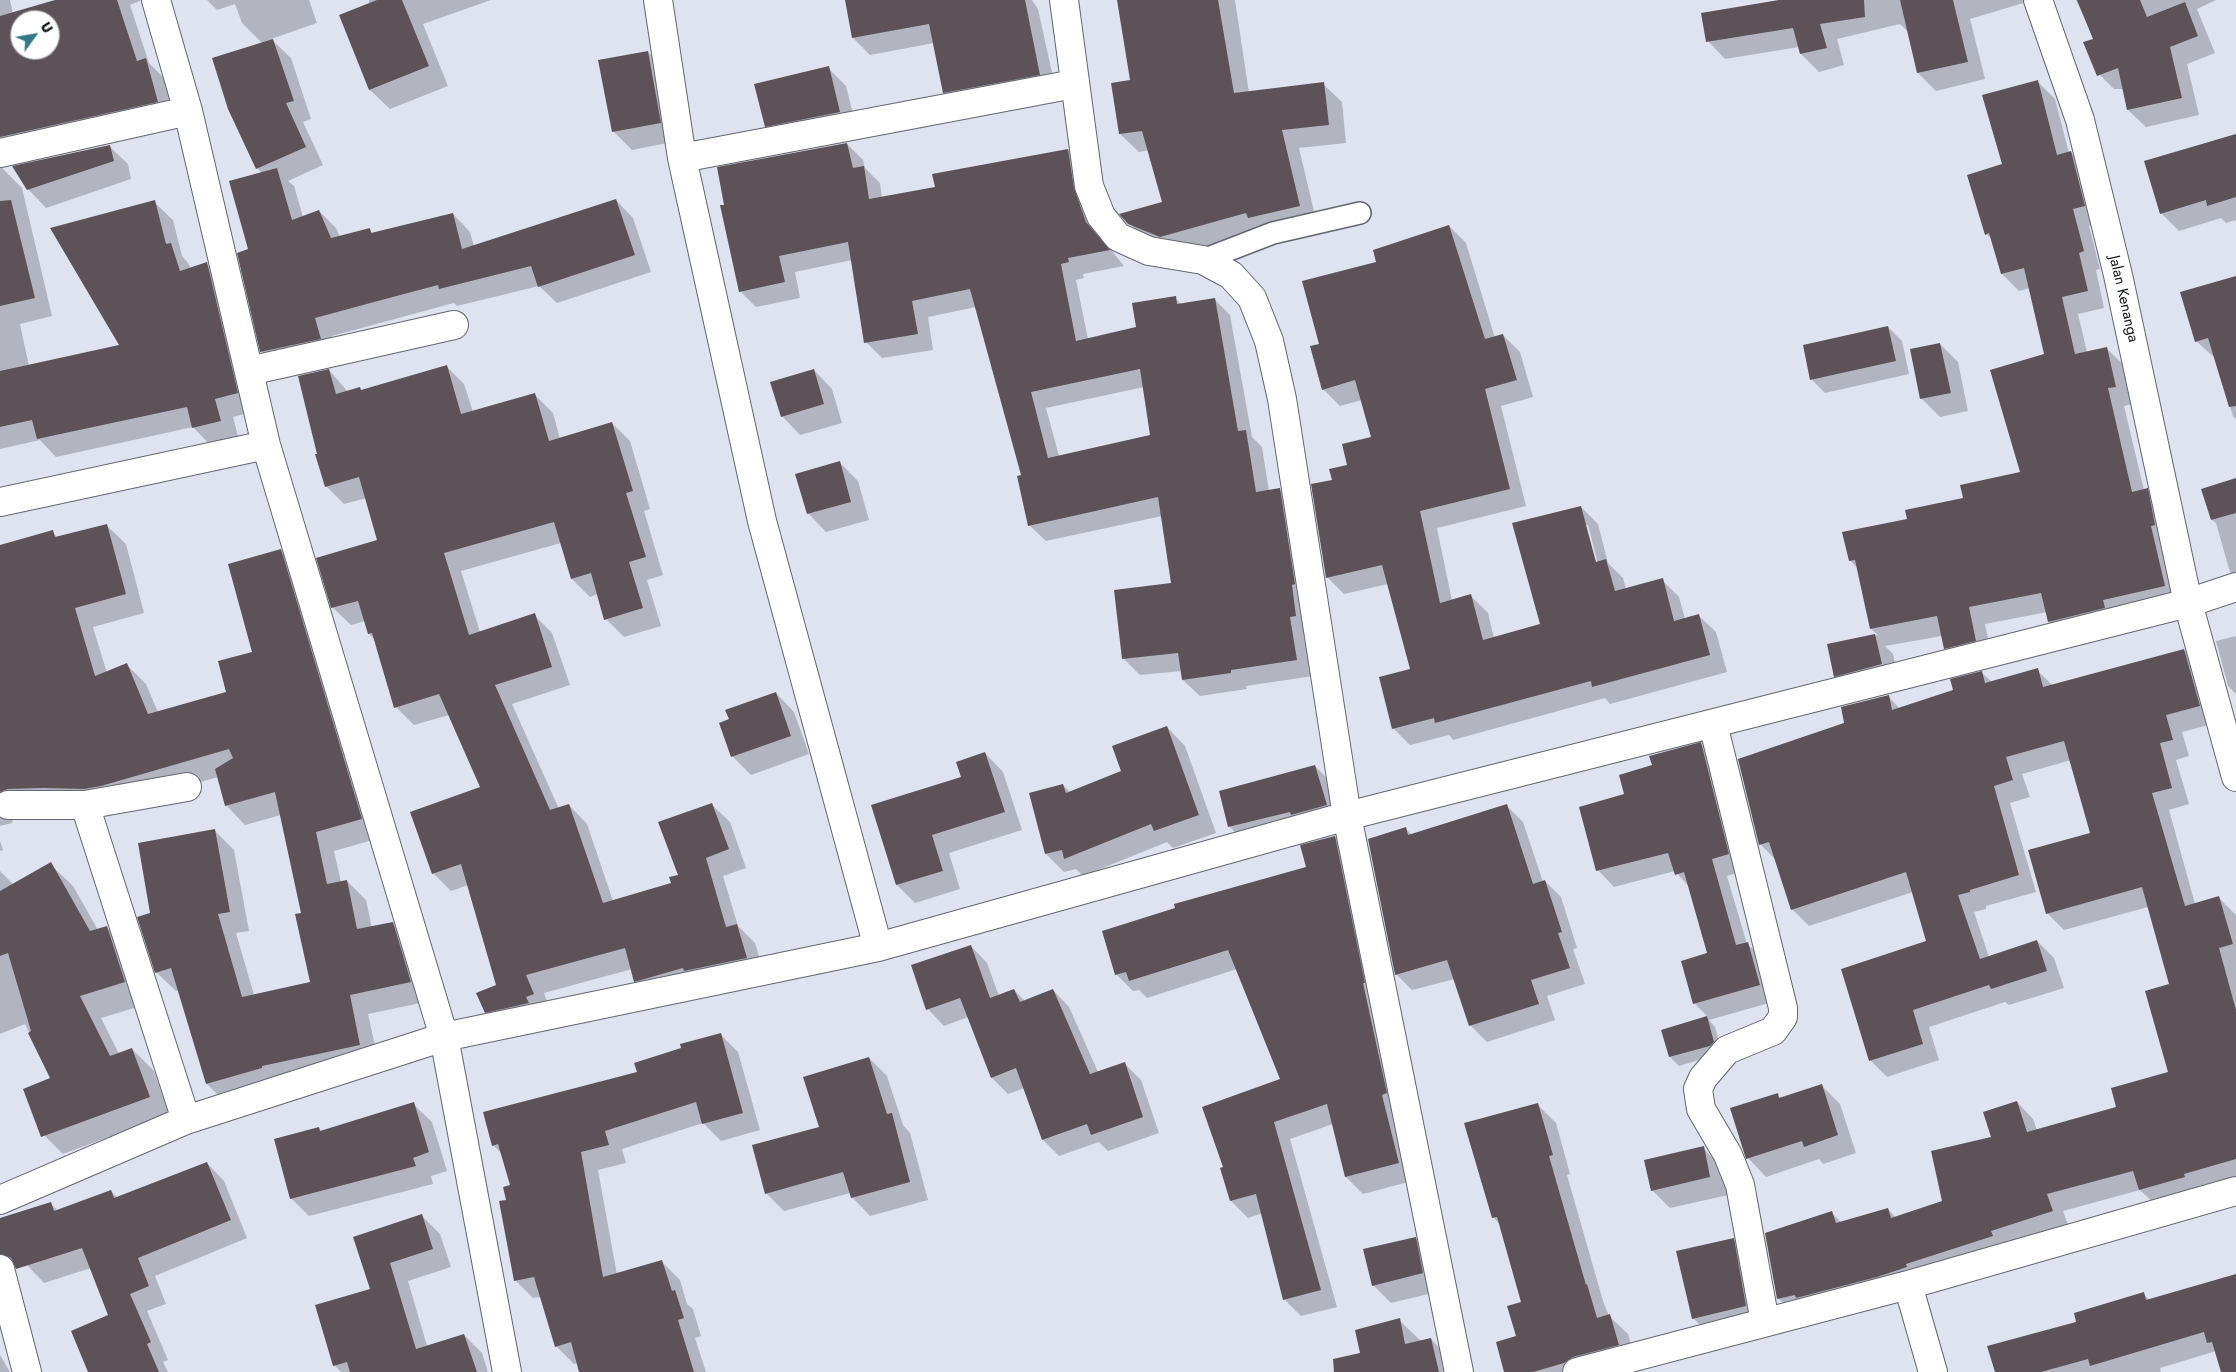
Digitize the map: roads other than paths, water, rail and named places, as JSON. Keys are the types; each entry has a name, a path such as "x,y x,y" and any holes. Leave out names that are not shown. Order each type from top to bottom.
{"street":[{"path":"156,0 188,111 266,445 444,1036 507,1372"},
{"path":"658,0 682,158 762,521 878,947"},
{"path":"1064,0 1089,186 1101,216 1118,237 1149,251 1203,260 1231,275 1252,298 1269,341 1282,399 1347,816 1459,1372"},
{"name":"Jalan Kenanga","path":"2038,0 2080,120 2118,275 2188,603 2236,777"},
{"path":"682,158 1074,84"},
{"path":"0,153 188,111"},
{"path":"249,371 454,325"},
{"path":"0,502 266,445"},
{"path":"0,1200 186,1120 444,1036 878,947 1347,816 2188,603 2236,587"},
{"path":"1712,724 1783,1008 1783,1017 1773,1031 1727,1050 1703,1078 1698,1089 1701,1109 1712,1132 1728,1155 1740,1185 1764,1322"},
{"path":"8,805 85,805 187,787"},
{"path":"85,805 186,1120"},
{"path":"1577,1372 1908,1285 2236,1191"},
{"path":"0,1269 27,1372"},
{"path":"1908,1285 1933,1372"}],"lane":[{"path":"1203,260 1273,233 1360,213"}]}
